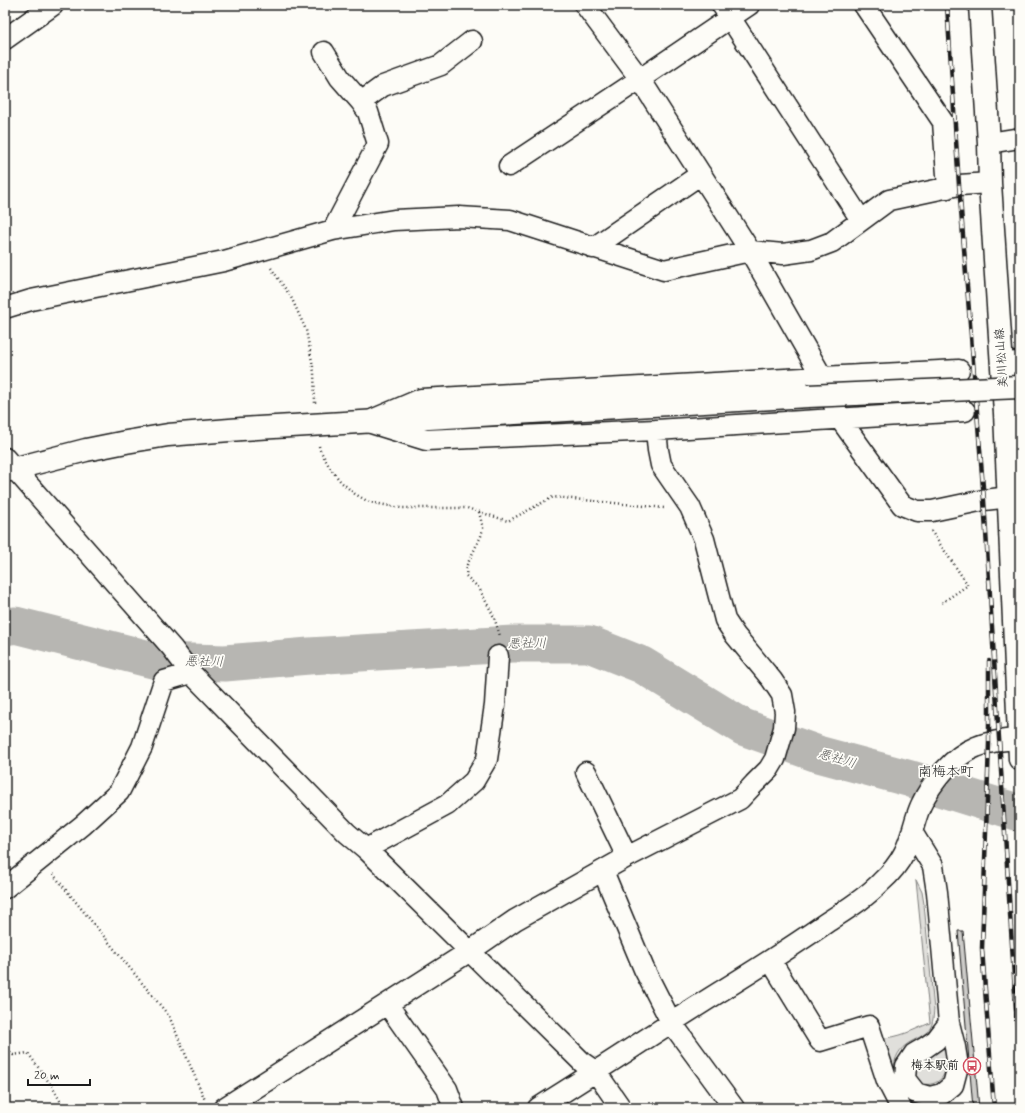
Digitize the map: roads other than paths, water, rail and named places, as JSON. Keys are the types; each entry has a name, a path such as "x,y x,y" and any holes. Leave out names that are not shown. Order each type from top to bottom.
{"street":[{"path":"5,39 53,5"},
{"path":"585,5 640,79 750,251 822,377 840,419 902,505 917,511 932,511 984,500 1010,497"},
{"path":"509,166 640,79 726,11 749,5"},
{"path":"864,5 943,122 948,188"},
{"name":"美川松山線","path":"980,5 989,143 990,183 1011,363 1013,412 1010,497 1019,714 1019,749"},
{"path":"726,11 861,220"},
{"path":"361,102 383,86 441,65 472,41"},
{"path":"324,52 340,78 368,112 378,144 333,230"},
{"path":"989,143 1020,138"},
{"path":"593,248 701,174"},
{"path":"5,308 32,300 224,261 333,230 394,220 460,218 510,220 664,270 750,251 783,254 811,250 832,242 889,200 959,185 990,183"},
{"path":"367,422 421,399 959,370"},
{"path":"905,373 918,383 922,399 907,415"},
{"path":"8,466 168,435 242,429 808,396 1020,387"},
{"path":"367,422 426,440 656,430 965,412"},
{"path":"230,1106 470,952 515,920 627,857 740,799 769,769 775,759 784,728 785,712 782,695 725,620 704,539 690,507 662,465 658,450 656,430"},
{"path":"8,466 172,648 188,670 347,833 366,849 584,1063 596,1072 621,1108"},
{"path":"366,849 447,805 474,781 487,759 495,705 498,656"},
{"path":"5,888 84,825 119,792 142,747 164,681 188,670"},
{"path":"538,1108 596,1072 671,1022 771,961 854,904 881,883 894,868 904,852 920,805 944,770 961,756 975,747 1000,740 1019,749"},
{"path":"586,772 627,857"},
{"path":"912,832 933,866 937,892 949,1023"},
{"path":"603,871 644,969 671,1022 734,1108"},
{"path":"771,961 820,1041 868,1026 887,1081 901,1108"},
{"path":"388,1005 447,1089 454,1108"}],"waterway":[{"name":"悪社川","path":"5,627 15,625 157,661 225,663 309,656 513,644 589,644 642,665 743,727 818,754 911,779 1020,813"}],"railway":[{"path":"947,5 959,185 984,500 1020,1072"},
{"path":"989,661 989,743 982,949 994,1108"}],"place":[{"name":"梅本駅前","path":"972,1066"}],"district":[{"name":"南梅本町","path":"946,772"}]}
